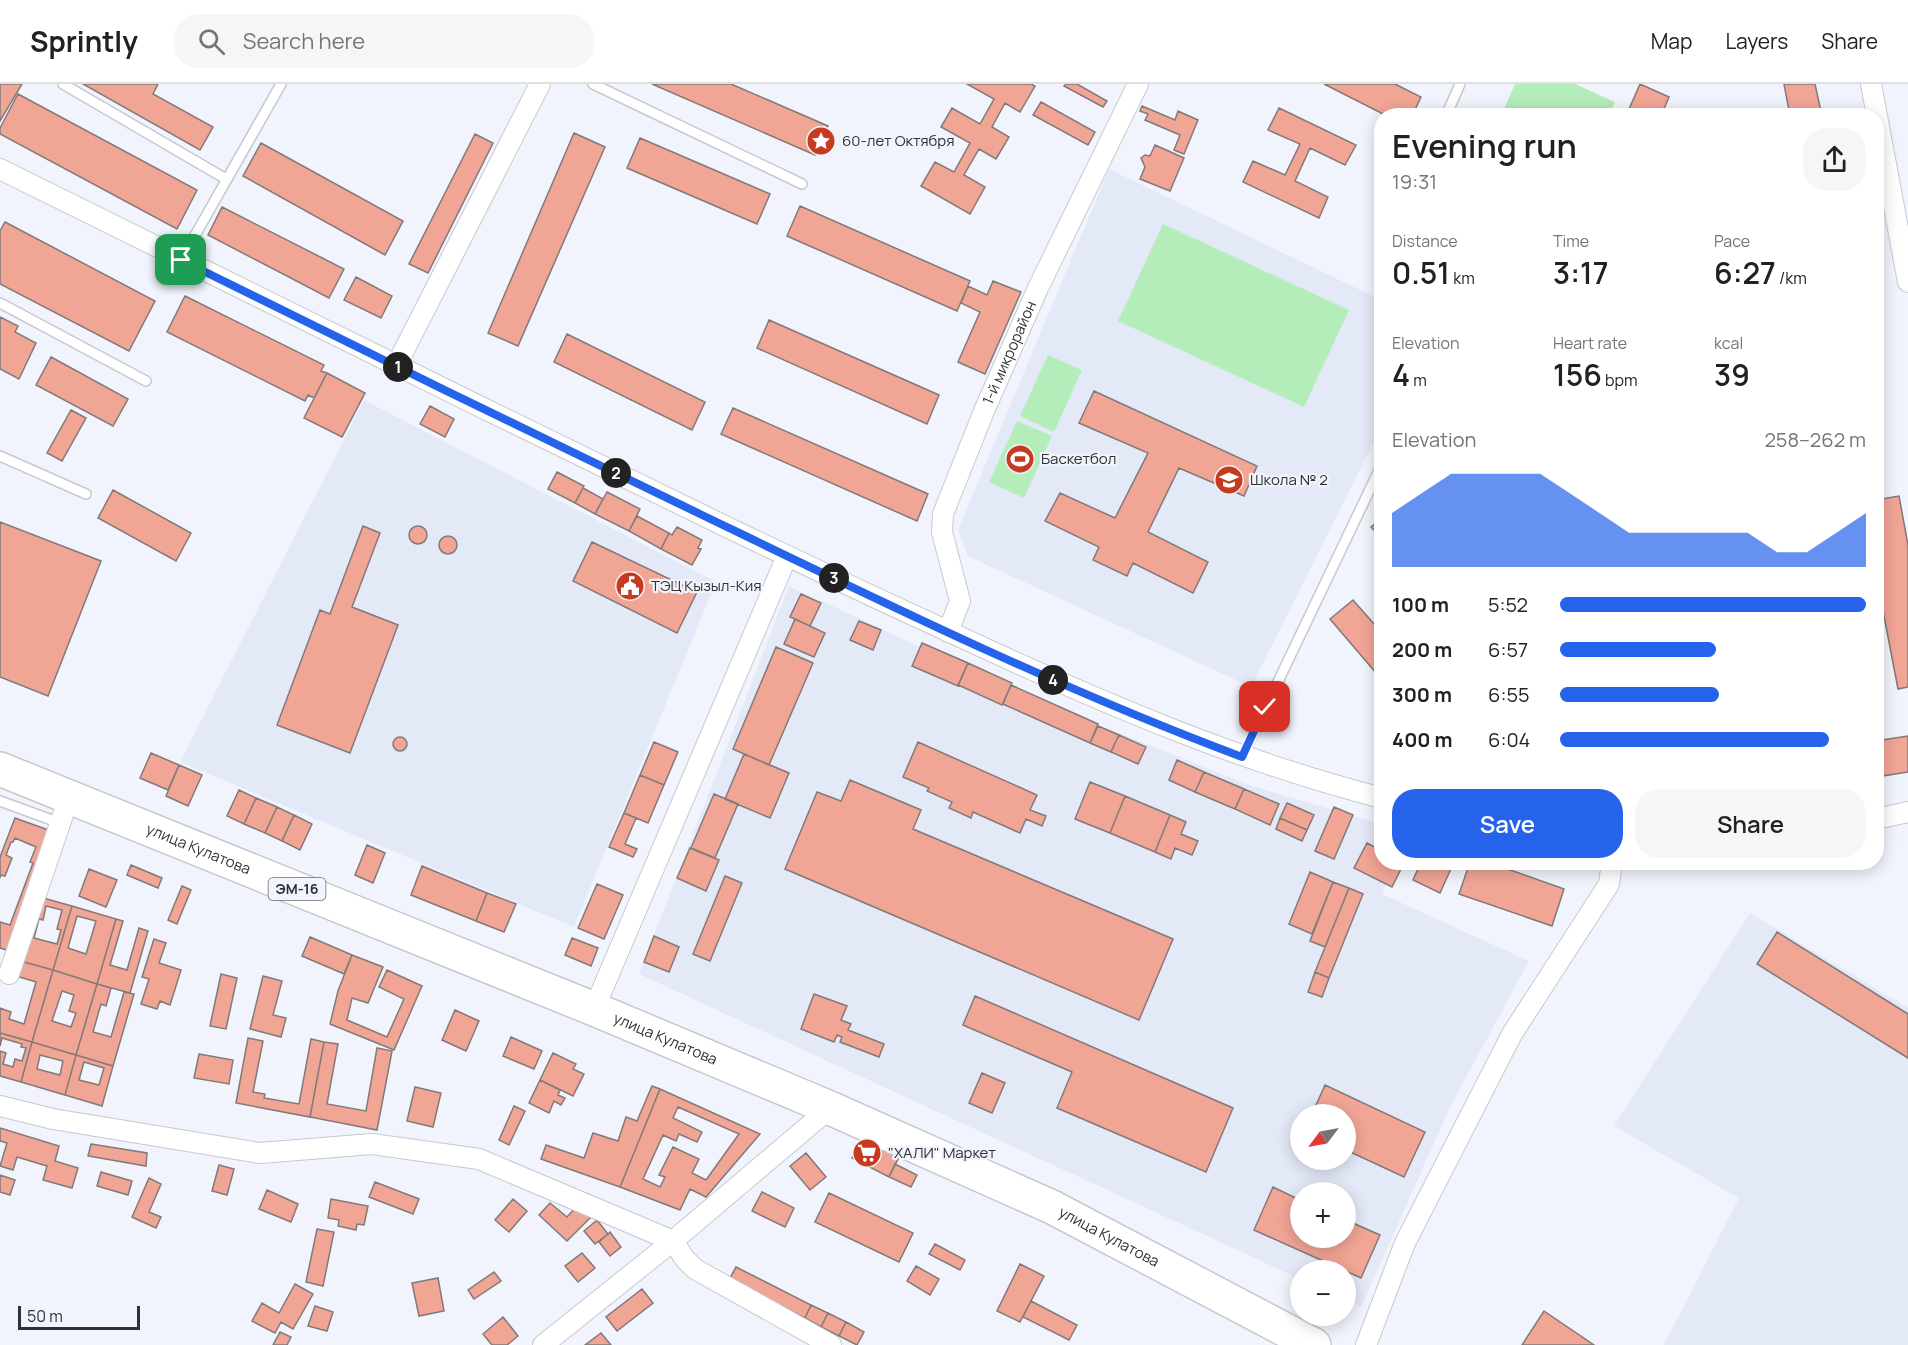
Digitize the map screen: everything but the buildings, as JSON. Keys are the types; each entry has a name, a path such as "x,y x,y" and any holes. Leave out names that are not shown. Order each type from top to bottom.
{"highway":[{"name":"улица Кулатова","path":"0,769 65,810 594,1009 830,1108 1052,1207 1314,1345"}],"street":[{"path":"396,366 540,84"},
{"name":"1-й микрорайон","path":"948,632 960,601 942,532 942,514 1038,288 1138,84"},
{"path":"1871,84 1875,108"},
{"path":"1884,154 1908,282"},
{"path":"0,169 396,366 948,632 1132,714 1242,757 1374,796"},
{"path":"594,1009 787,556"},
{"path":"9,974 65,810"},
{"path":"1884,817 1908,812"},
{"path":"1366,1345 1405,1243 1512,1034 1609,884 1611,870"},
{"path":"0,1106 53,1119 260,1153 372,1144 479,1159 673,1241 695,1269 831,1345"},
{"path":"543,1345 673,1241 830,1108"}],"lane":[{"path":"63,84 226,179"},
{"path":"181,260 281,84"},
{"path":"593,84 802,184"},
{"path":"1450,108 1460,84"},
{"path":"0,303 146,381"},
{"path":"0,456 86,494"},
{"path":"1242,757 1374,481"},
{"path":"0,801 65,810"}],"shaded area":[{"path":"1109,169 1374,297 1374,442 1251,687 968,556 958,530"},
{"path":"364,400 716,582 574,927 180,762"},
{"path":"789,586 1017,692 1249,785 1374,822 1374,870 1391,870 1382,894 1529,961 1451,1105 1361,1307 1356,1305 1356,1260 1290,1260 1290,1274 639,974"},
{"path":"1750,913 1908,1008 1908,1345 1664,1345 1739,1198 1614,1126"}],"green space":[{"path":"1515,84 1575,84 1615,102 1612,108 1504,108"},
{"path":"1163,224 1349,310 1304,407 1118,321"},
{"name":"Баскетбол","path":"1048,355 1082,370 1054,432 1020,416"},
{"name":"Баскетбол","path":"1017,421 1052,436 1024,498 989,482"}],"place":[{"name":"60-лет Октября","path":"821,141"},
{"name":"Баскетбол","path":"1020,459"},
{"name":"Школа № 2","path":"1229,480"},
{"name":"ТЭЦ Кызыл-Кия","path":"630,586"},
{"name":"\"ХАЛИ\" Маркет","path":"867,1153"}],"route":[{"path":"181,260 787,556 1059,683 1164,728 1242,757 1265,707"}]}
